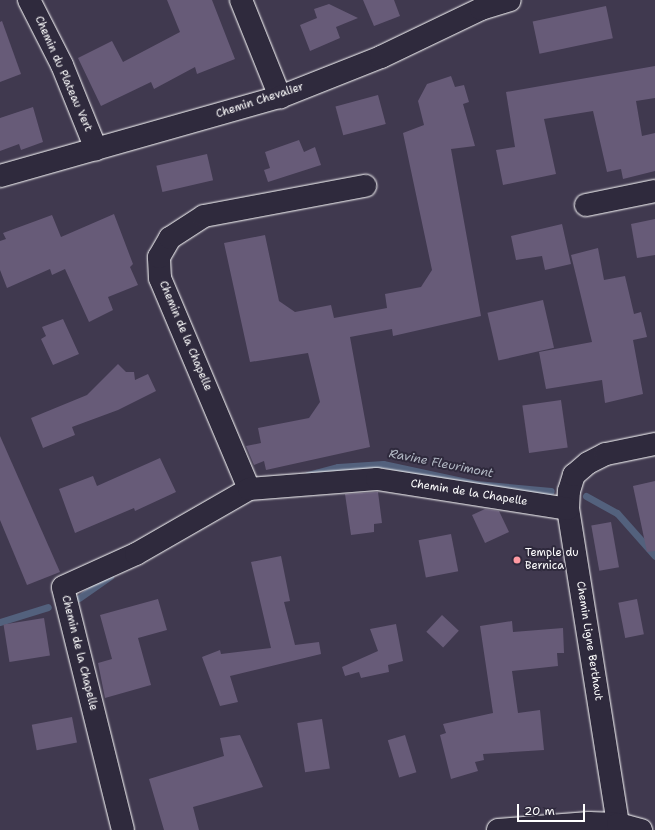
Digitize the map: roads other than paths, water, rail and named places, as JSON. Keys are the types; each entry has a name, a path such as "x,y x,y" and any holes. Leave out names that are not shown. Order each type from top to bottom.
{"street":[{"name":"Chemin du Plateau Vert","path":"30,0 62,65 96,149"},
{"path":"241,0 280,97"},
{"name":"Chemin Chevalier","path":"0,176 280,97 382,57 481,9 510,0"},
{"name":"Chemin de la Chapelle","path":"249,489 160,278 159,257 170,238 204,216 365,186"},
{"path":"586,205 655,191"},
{"name":"Chemin Ligne Berthaut","path":"618,824 568,509 569,491 574,475 588,463 606,454 655,444"},
{"name":"Chemin de la Chapelle","path":"123,830 64,587 136,554 249,489 377,479 568,509"},
{"path":"498,830 588,823 618,824 641,830"}],"waterway":[{"name":"Ravine Fleurimont","path":"308,475 338,467 383,464 476,484 551,491"},
{"name":"Ravine Fleurimont","path":"586,496 617,513 655,556"},
{"name":"Ravine Fleurimont","path":"79,598 110,576"},
{"name":"Ravine Fleurimont","path":"0,622 48,607"}],"place":[{"name":"Temple du Bernica","path":"517,560"}]}
